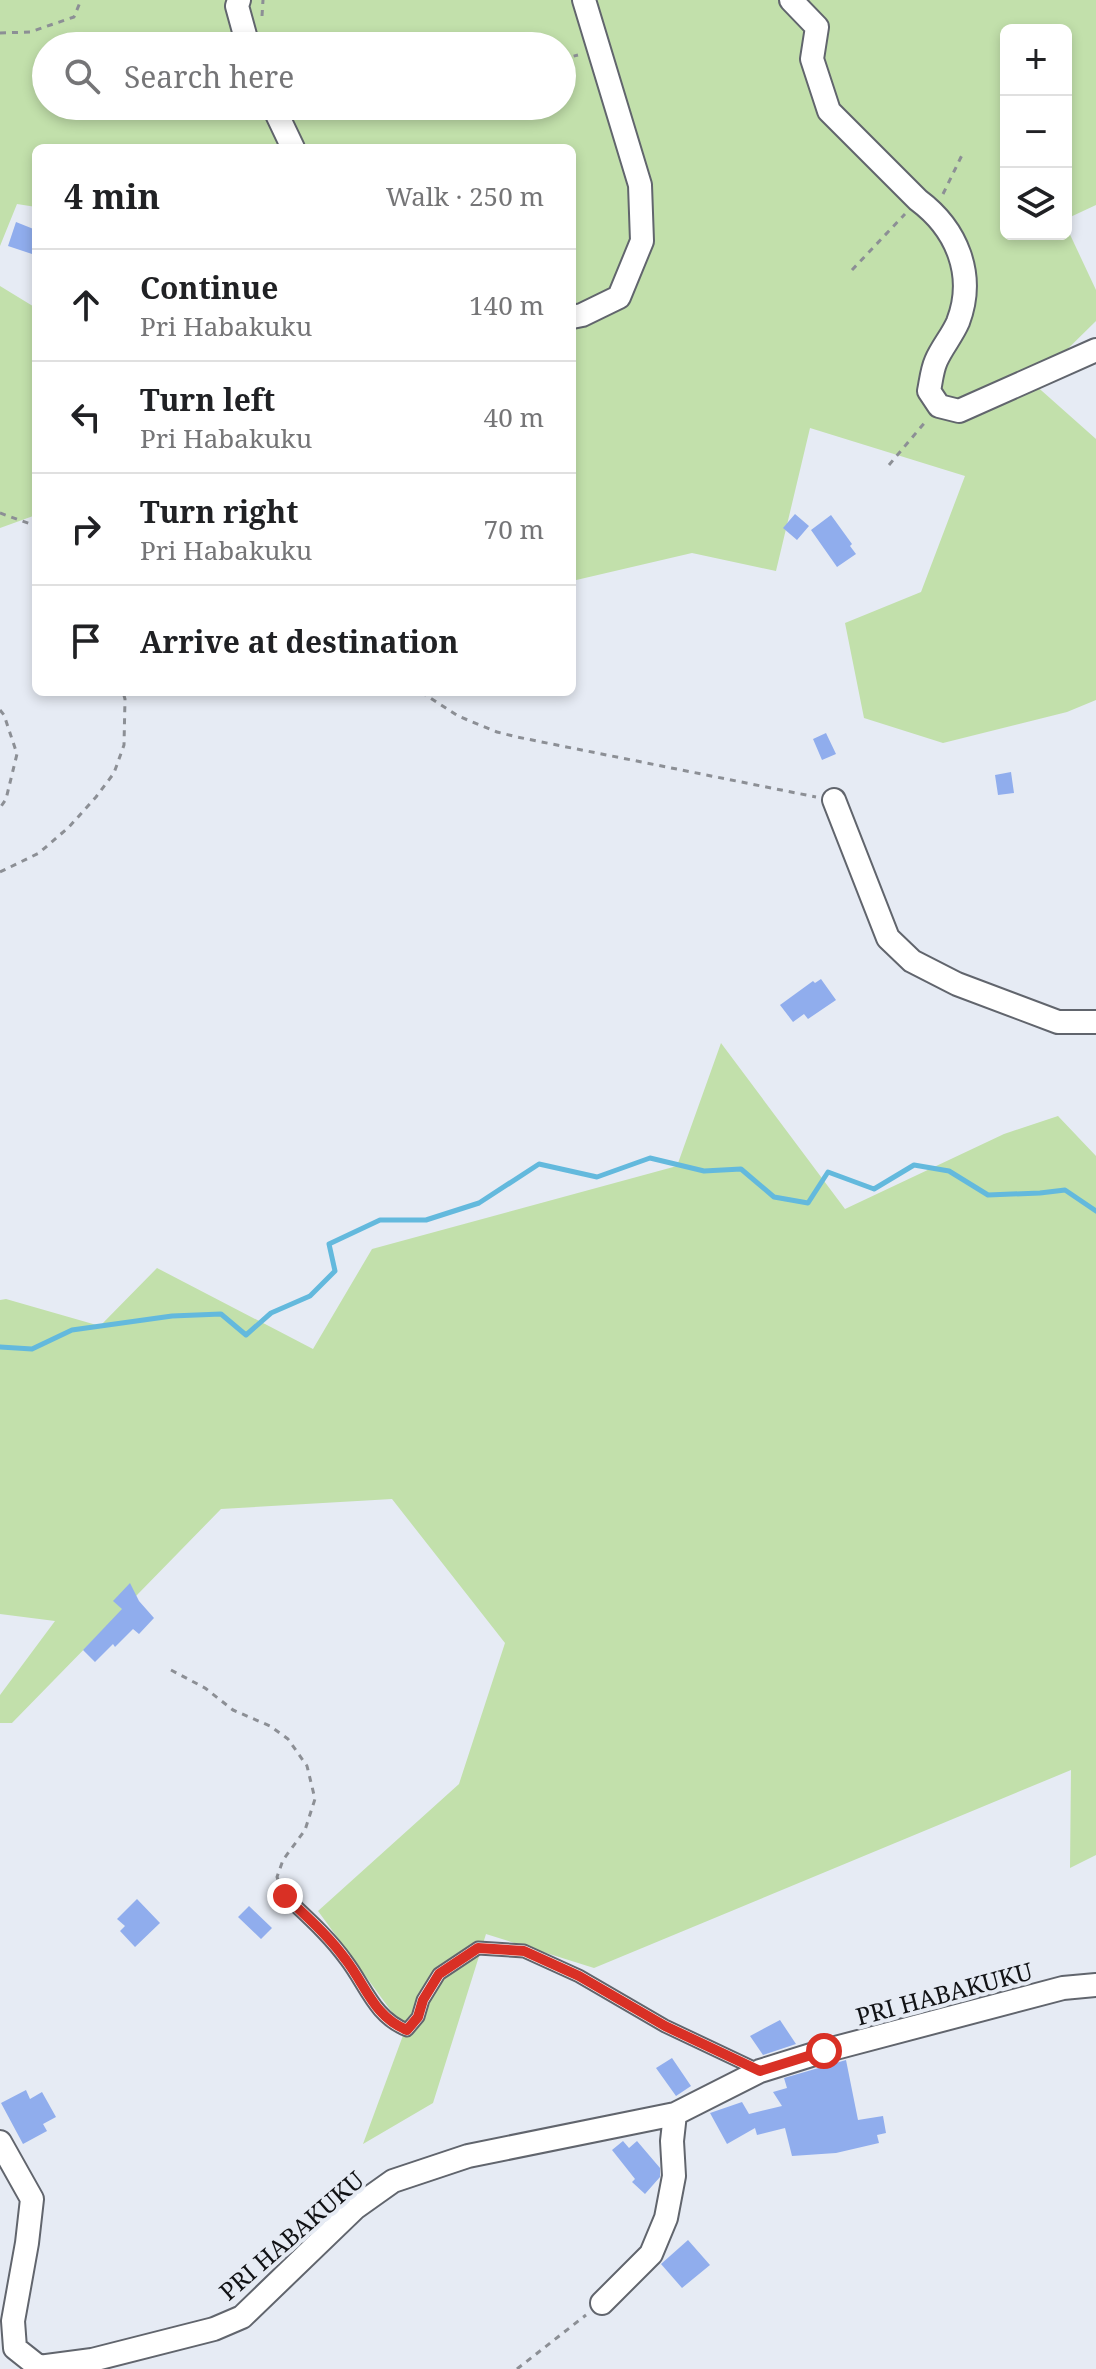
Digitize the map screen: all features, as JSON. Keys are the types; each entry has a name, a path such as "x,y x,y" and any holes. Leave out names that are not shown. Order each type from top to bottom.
{"street":[{"path":"239,0 237,6 244,32"},
{"path":"576,316 619,297 642,241 640,185 584,0"},
{"path":"791,0 817,27 812,59 829,111 953,236 966,281 958,321 935,362 929,391 939,406 959,411 1096,350"},
{"path":"280,120 291,144"},
{"path":"834,800 888,938 912,961 957,984 1058,1022 1096,1022"},
{"name":"PRI HABAKUKU","path":"0,2142 32,2199 13,2321 15,2348 39,2367 107,2356 214,2329 242,2317 355,2208 393,2181 468,2156 675,2114 760,2071 824,2051 1048,1992 1096,1985"},
{"path":"602,2303 651,2254 666,2218 674,2176 672,2141 675,2114"}],"lane":[{"path":"285,1896 347,1961 365,1993 392,2024 407,2030 418,2017 423,2000 439,1974 452,1965 478,1948 524,1951 579,1976 665,2026 760,2071"}],"path":[{"path":"0,33 30,32 74,17 81,0"},
{"path":"852,270 926,206 963,153"},
{"path":"889,465 939,406"},
{"path":"0,513 32,525"},
{"path":"0,872 39,853 69,827 114,773 124,745 124,696"},
{"path":"427,696 458,716 517,737 834,800"},
{"path":"0,710 17,754 6,799 0,808"},
{"path":"171,1670 205,1688 233,1710 270,1726 288,1739 307,1766 315,1799 305,1830 283,1860 277,1877 285,1896"},
{"path":"517,2369 602,2303"}],"green space":[{"path":"0,0 1096,0 1096,205 1072,216 1072,24 1000,24 1000,240 1072,239 1096,290 1096,321 1033,383 1096,439 1096,700 1067,712 943,743 864,718 845,623 921,592 965,476 810,428 776,571 692,553 576,580 576,144 32,144 32,206 17,204 0,246"},
{"path":"0,286 32,306 32,516 0,528"},
{"path":"721,1043 845,1209 1004,1134 1058,1116 1096,1156 1096,1855 1070,1868 1071,1770 594,1968 486,1934 433,2103 363,2144 405,2030 318,1911 459,1784 505,1643 392,1499 221,1509 12,1723 0,1723 0,1695 55,1621 0,1614 0,1300 6,1299 100,1326 157,1268 313,1349 372,1249 677,1166"}],"building":[{"path":"16,222 32,228 32,254 8,246"},
{"path":"795,514 809,526 797,540 783,528"},
{"path":"831,515 856,554 837,567 811,530"},
{"path":"826,733 836,754 822,760 813,739"},
{"path":"1011,772 1014,793 998,795 995,775"},
{"path":"821,979 836,1000 808,1019 804,1014 793,1022 780,1005 813,981 815,983"},
{"path":"130,1583 139,1601 154,1618 139,1634 133,1629 95,1662 83,1650 122,1609 113,1601"},
{"path":"137,1899 160,1923 135,1947 120,1931 125,1926 117,1919"},
{"path":"249,1906 272,1928 261,1939 238,1917"},
{"path":"780,2020 796,2044 763,2055 750,2036"},
{"path":"672,2058 691,2086 676,2096 656,2068"},
{"path":"846,2060 858,2120 883,2116 886,2133 877,2135 879,2143 836,2153 792,2156 785,2128 757,2135 755,2128 727,2144 710,2113 742,2102 749,2114 782,2106 773,2092 787,2088 784,2078"},
{"path":"26,2090 30,2099 42,2092 56,2117 43,2124 47,2131 23,2144 1,2103"},
{"path":"623,2141 629,2148 637,2141 660,2168 660,2177 645,2194 632,2182 635,2179 612,2150"},
{"path":"688,2240 710,2265 682,2288 661,2264"}],"waterway":[{"path":"0,1347 32,1349 72,1330 172,1316 221,1314 246,1335 271,1313 310,1296 335,1271 329,1244 380,1220 426,1220 479,1203 539,1164 597,1177 650,1158 704,1171 741,1169 774,1197 808,1203 828,1172 874,1189 914,1165 949,1171 988,1195 1065,1190 1096,1211"}],"route":[{"path":"285,1896 347,1961 365,1993 392,2024 407,2030 418,2017 423,2000 439,1974 478,1948 524,1951 579,1976 665,2026 760,2071 824,2051"}]}
